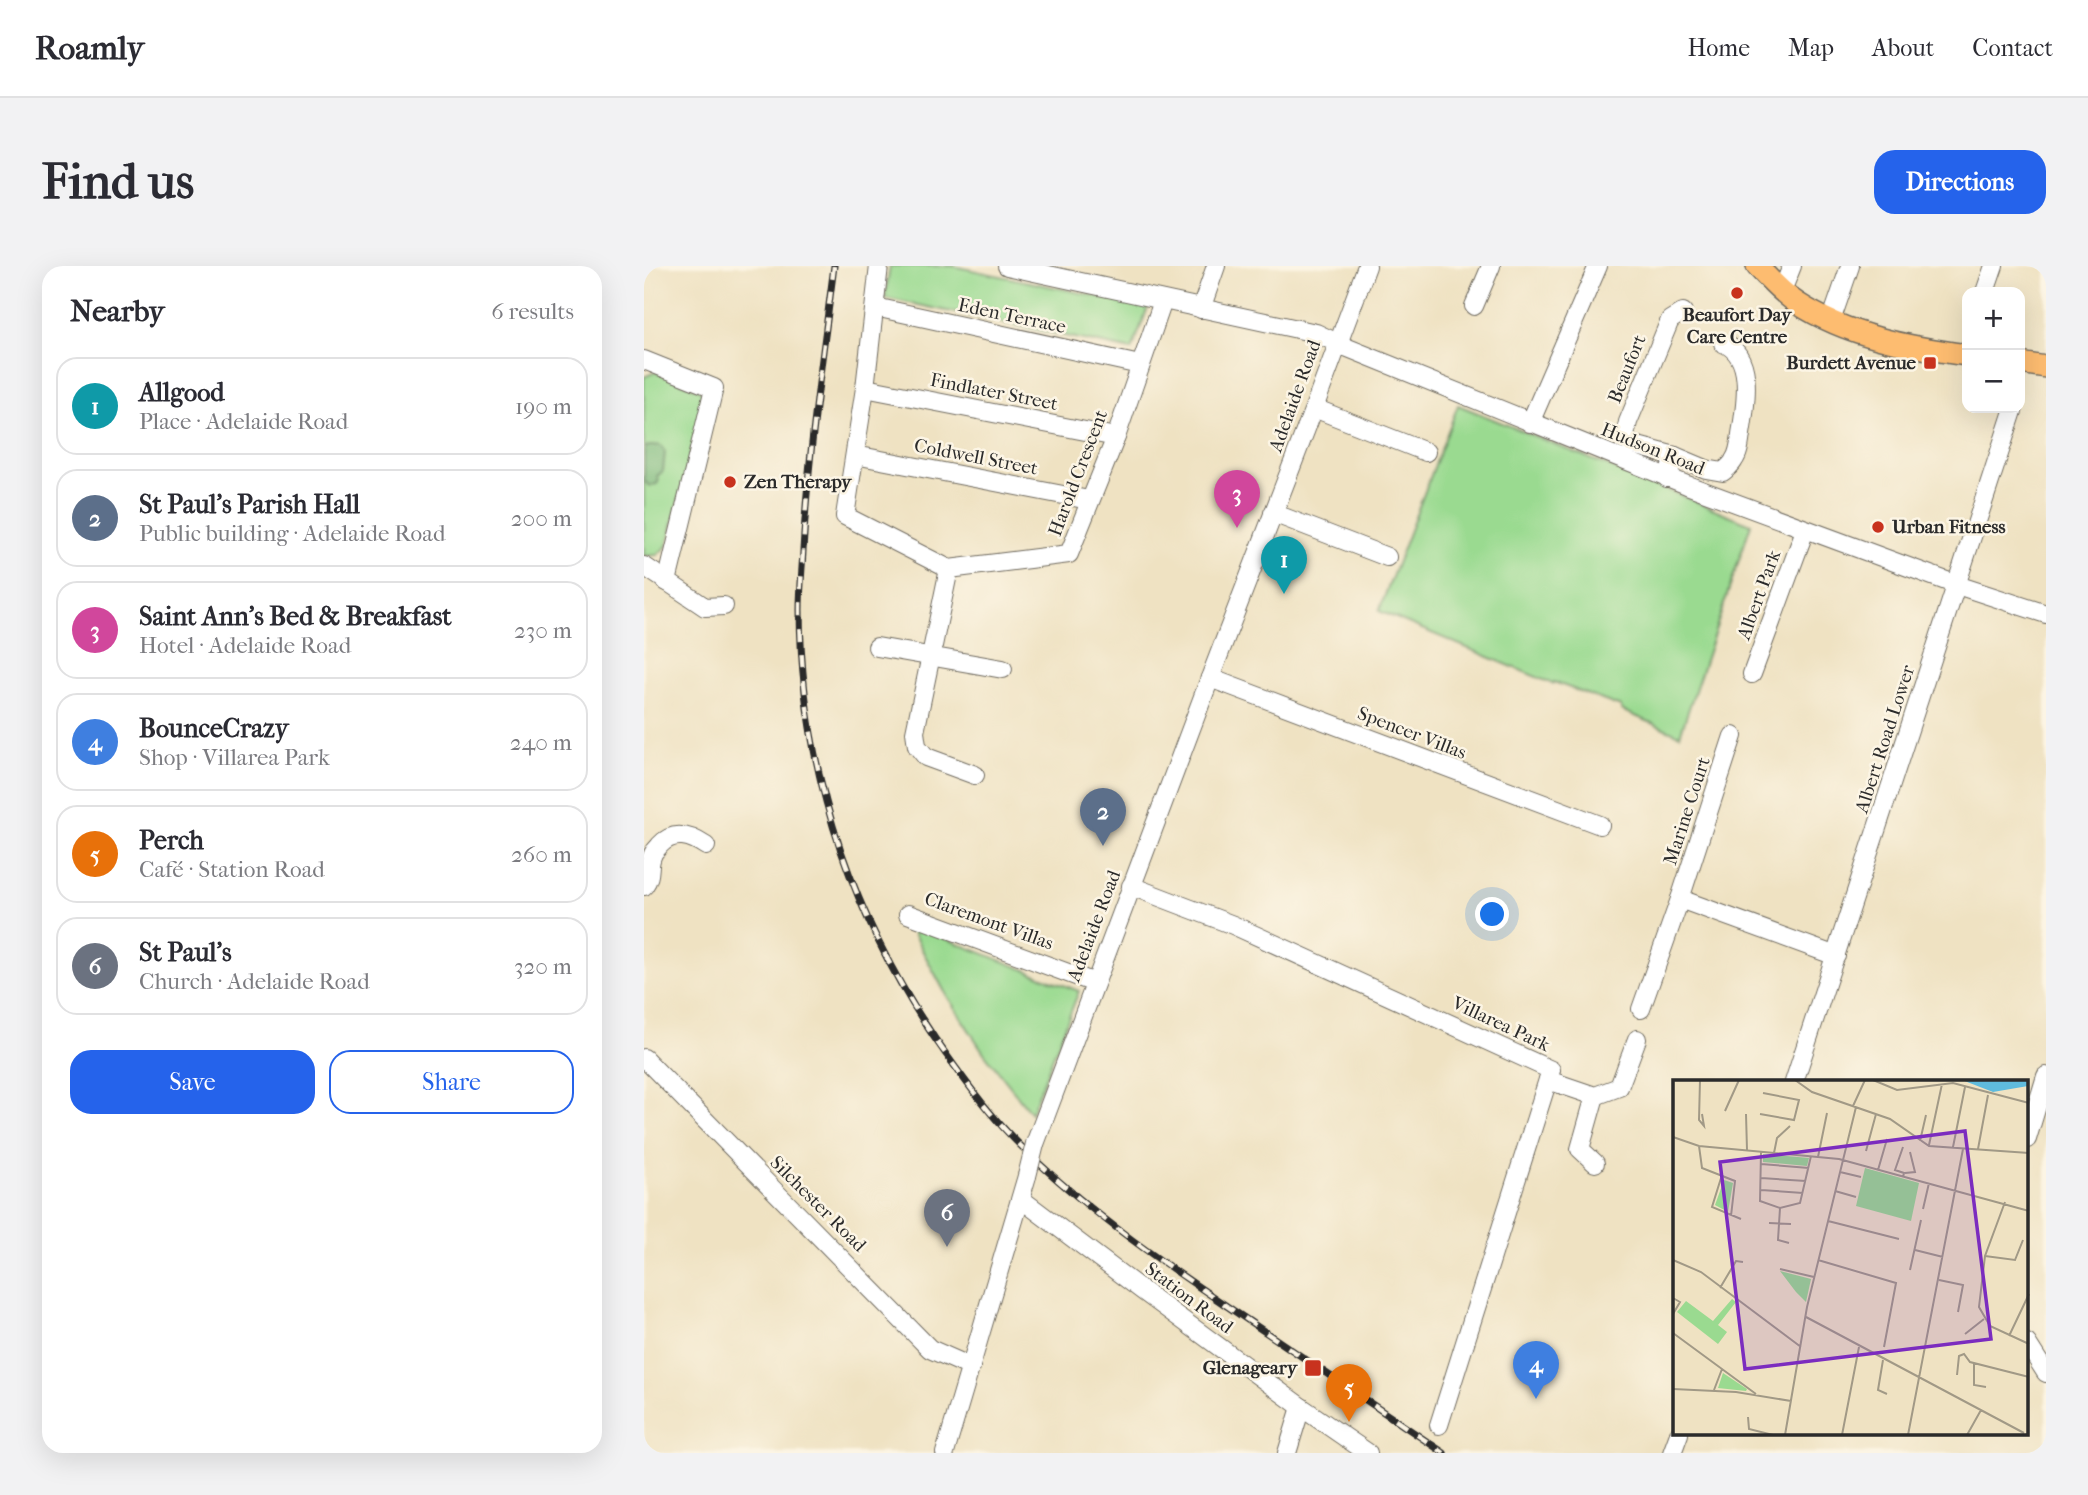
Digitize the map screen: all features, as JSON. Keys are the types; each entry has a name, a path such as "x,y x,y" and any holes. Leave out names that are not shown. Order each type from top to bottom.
{"main road":[{"path":"1757,266 1795,302 1831,321 1893,342 1962,351"},
{"path":"2025,364 2046,367"}],"street":[{"path":"879,266 865,388 845,516 949,569 915,732 917,746 926,757 975,775"},
{"name":"Hudson Road","path":"1007,266 1316,333 1667,478 1957,585 2046,614"},
{"path":"1201,309 1216,266"},
{"name":"Adelaide Road","path":"945,1453 1035,1144 1367,266"},
{"path":"1474,306 1491,266"},
{"path":"1530,423 1598,266"},
{"path":"1782,291 1793,266"},
{"path":"1831,321 1850,266"},
{"path":"1987,287 1994,266"},
{"name":"Harold Crescent","path":"949,569 1069,554 1116,438 1163,301"},
{"name":"Eden Terrace","path":"874,307 1140,365"},
{"name":"Beaufort","path":"1683,312 1670,320 1628,422 1625,436 1630,444 1723,472 1735,459 1747,388 1740,358 1731,346 1723,343"},
{"path":"644,360 714,388 667,582"},
{"name":"Findlater Street","path":"865,388 1116,438"},
{"path":"1314,408 1426,452"},
{"name":"Albert Road Lower","path":"1795,1080 2012,413"},
{"name":"Coldwell Street","path":"855,455 1089,500"},
{"path":"1667,478 1675,456"},
{"path":"1273,513 1387,557"},
{"name":"Albert Park","path":"1752,674 1805,530"},
{"path":"644,566 705,607 724,606"},
{"path":"877,647 1003,669"},
{"name":"Spencer Villas","path":"1210,678 1600,825"},
{"name":"Marine Court","path":"1641,1009 1733,736"},
{"path":"644,886 650,879 653,854 666,839 681,835 692,837 706,846"},
{"name":"Villarea Park","path":"1131,886 1233,925 1551,1070 1440,1425"},
{"path":"1680,899 1836,956"},
{"name":"Claremont Villas","path":"908,914 1095,982"},
{"path":"1548,1080 1595,1096 1619,1087 1637,1039"},
{"name":"Silchester Road","path":"644,1058 930,1349 971,1367"},
{"path":"2028,1136 2046,1076"},
{"path":"1595,1096 1580,1149 1595,1163"},
{"name":"Station Road","path":"1021,1199 1301,1407 1368,1453"},
{"path":"2028,1345 2046,1373"},
{"path":"1287,1453 1301,1407"},
{"path":"1672,1453 1678,1436"}],"green space":[{"path":"890,266 953,266 1148,307 1132,350 885,298"},
{"path":"655,372 700,390 703,396 667,546 657,555 644,556 644,377"},
{"path":"1458,405 1751,524 1680,735 1621,710 1621,707 1554,682 1553,684 1379,611"},
{"path":"660,445 665,452 663,471 657,476 657,484 649,486 644,480 644,447"},
{"path":"908,924 1079,991 1031,1113 984,1053 947,996"}],"railway":[{"path":"834,266 805,515 800,603 803,672 811,733 824,793 841,851 863,909 890,964 921,1017 971,1089 1004,1128 1048,1172 1103,1218 1160,1260 1444,1453"}],"place":[{"name":"Beaufort Day Care Centre","path":"1737,293"},
{"name":"Burdett Avenue","path":"1930,363"},
{"name":"Zen Therapy","path":"730,482"},
{"name":"Urban Fitness","path":"1878,527"},
{"name":"Saint Ann's Bed & Breakfast","path":"1237,528"},
{"name":"Allgood","path":"1284,594"},
{"name":"St Paul's Parish Hall","path":"1103,846"},
{"name":"St Paul's","path":"947,1247"},
{"name":"Glenageary","path":"1313,1368"},
{"name":"BounceCrazy","path":"1536,1399"},
{"name":"Perch","path":"1349,1422"}]}
